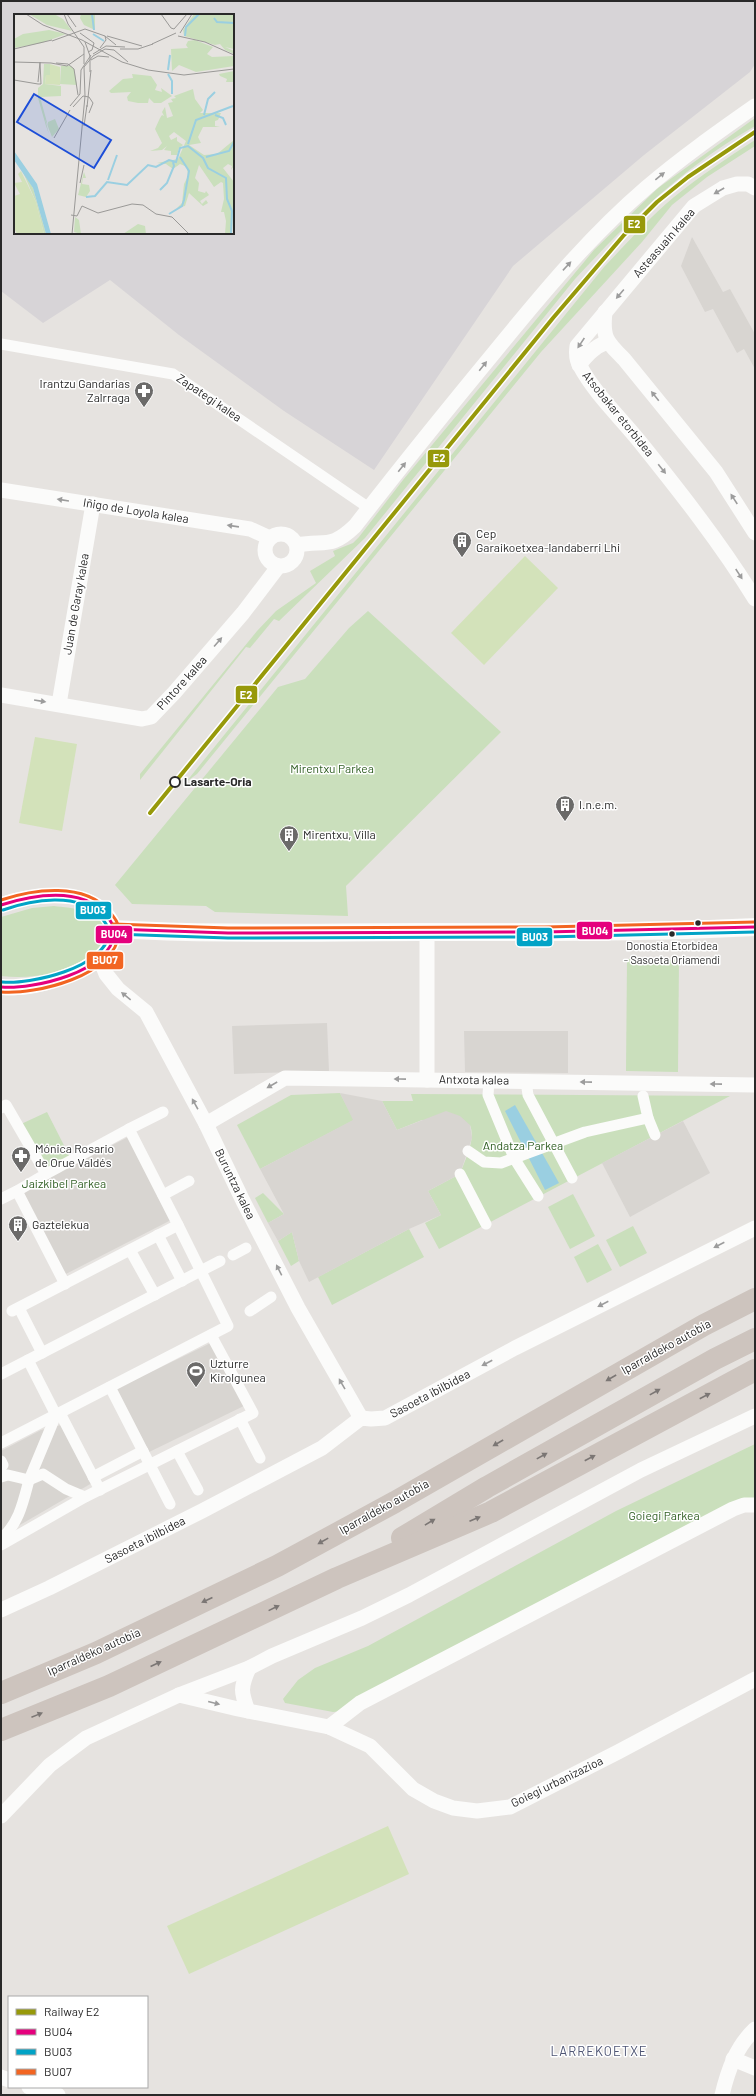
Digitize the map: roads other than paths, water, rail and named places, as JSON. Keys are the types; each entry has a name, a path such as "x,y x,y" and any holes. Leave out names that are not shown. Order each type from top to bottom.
{"highway":[{"name":"Iparraldeko autobia","path":"1,1693 96,1652 277,1566 395,1502 704,1325 755,1299"},
{"path":"337,1578 487,1487 755,1338"},
{"path":"1,1730 116,1683 337,1578 491,1512 755,1370"}],"street":[{"path":"297,545 296,558 286,567 278,567 271,564 266,558 264,551 266,544 270,538 280,534 287,535 297,545 328,544 342,538 355,526 509,334 563,270 598,233 652,183 688,154 755,106"},
{"name":"Asteasuain kalea","path":"604,312 694,206 723,188 737,184 748,184 755,188"},
{"path":"604,312 607,342 624,359 716,472 755,533"},
{"name":"Atsobakar etorbidea","path":"604,312 577,346 576,354 579,365 592,386 642,445 712,534 755,599"},
{"path":"579,365 598,345 607,342"},
{"name":"Zapategi kalea","path":"1,344 173,374 373,502"},
{"name":"Iñigo de Loyola kalea","path":"1,490 250,529 270,538"},
{"name":"Juan de Garay kalea","path":"59,704 93,504"},
{"name":"Pintore kalea","path":"1,695 142,719 151,717 174,693 243,613 278,567"},
{"path":"1,905 39,896 76,898 101,909 109,918 113,929 110,948 100,959 85,969 50,982 12,988 1,986"},
{"path":"113,929 174,932 428,932 686,931 755,927"},
{"path":"427,1080 428,932"},
{"name":"Buruntza kalea","path":"100,959 106,974 118,989 146,1012 206,1124 243,1201 295,1301 361,1418"},
{"name":"Antxota kalea","path":"206,1124 285,1078 755,1085"},
{"path":"489,1081 488,1095 514,1158 538,1196"},
{"path":"526,1081 528,1095 572,1178"},
{"path":"643,1096 654,1136"},
{"path":"1,1108 6,1105 46,1174"},
{"path":"1,1199 162,1112"},
{"path":"468,1151 484,1162 500,1163 585,1132 648,1118"},
{"path":"1,1443 228,1326 129,1129"},
{"path":"460,1174 486,1224"},
{"path":"163,1195 189,1182"},
{"path":"17,1191 65,1284"},
{"path":"42,1353 16,1309 178,1225"},
{"name":"Sasoeta ibilbidea","path":"1,1610 49,1588 181,1522 322,1448 361,1418 385,1418 515,1348 755,1228"},
{"path":"158,1235 182,1281"},
{"path":"233,1254 246,1248"},
{"path":"130,1250 154,1295"},
{"path":"1,1374 220,1261"},
{"path":"250,1311 271,1297"},
{"path":"1,1545 85,1497 253,1412 211,1335"},
{"path":"28,1360 100,1490"},
{"path":"110,1387 170,1504"},
{"path":"1,1539 12,1529 20,1511 29,1480 58,1414"},
{"path":"1,1816 50,1765 86,1738 179,1695 249,1668 272,1656 362,1618 641,1470 755,1416"},
{"path":"240,1419 260,1458"},
{"path":"93,1477 143,1450"},
{"path":"177,1451 198,1490"},
{"path":"1,1461 3,1464 1,1468"},
{"path":"1,1477 8,1476 29,1480 43,1474 66,1489 85,1497"},
{"path":"329,1727 360,1703 733,1508 744,1505 755,1505"},
{"path":"248,1711 242,1693 242,1684 249,1668"},
{"name":"Goiegi urbanizazioa","path":"179,1695 248,1711 329,1727 370,1746 413,1789 434,1801 453,1808 477,1811 510,1806 625,1749 755,1678"},
{"path":"722,2095 733,2059 744,2040 755,2029"},
{"path":"733,2059 755,2068"},
{"path":"33,2088 58,2095"}],"water":[{"path":"515,1105 559,1183 545,1190 505,1111"}],"rail line":[{"name":"E2","path":"150,813 553,318 624,235 657,202 688,177 755,132"}],"place":[{"name":"Irantzu Gandarias Zalrraga","path":"144,408"},
{"name":"Cep Garaikoetxea-landaberri Lhi","path":"462,558"},
{"name":"Lasarte-Oria","path":"175,782"},
{"name":"I.n.e.m.","path":"565,822"},
{"name":"Mirentxu, Villa","path":"289,852"},
{"name":"Donostia Etorbidea - Sasoeta Oriamendi","path":"672,934"},
{"name":"Mónica Rosario de Orue Valdés","path":"21,1173"},
{"name":"Gaztelekua","path":"18,1242"},
{"name":"Uzturre Kirolgunea","path":"196,1388"}],"district":[{"name":"LARREKOETXE","path":"599,2051"}],"park label":[{"name":"Mirentxu Parkea","path":"332,769"},
{"name":"Andatza Parkea","path":"523,1146"},
{"name":"Jaizkibel Parkea","path":"64,1184"},
{"name":"Goiegi Parkea","path":"664,1516"}]}
